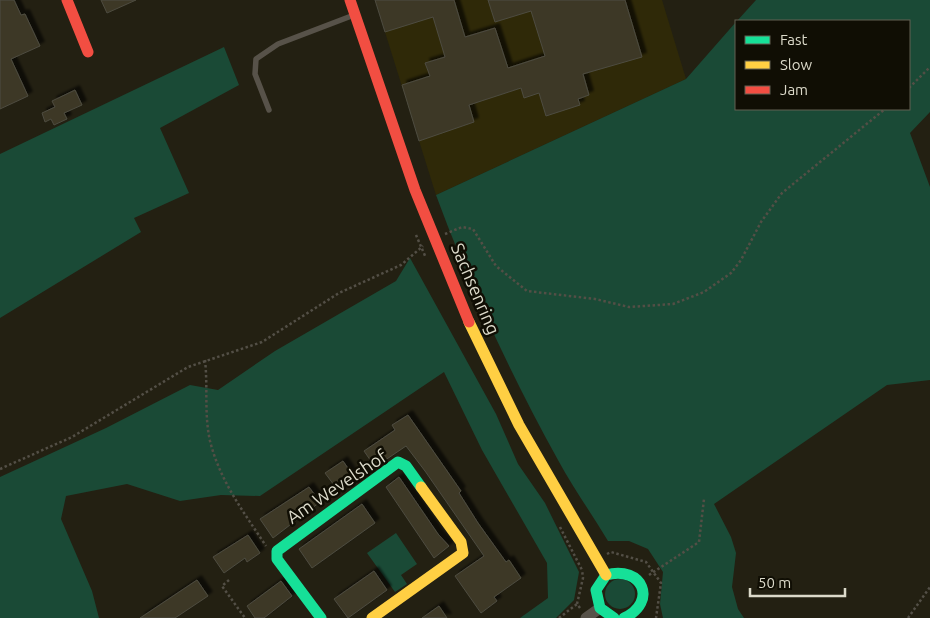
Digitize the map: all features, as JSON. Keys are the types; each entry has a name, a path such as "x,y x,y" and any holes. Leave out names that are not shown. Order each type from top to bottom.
{"street":[{"path":"67,0 88,52"},
{"name":"Sachsenring","path":"350,0 424,216 493,374 546,472 606,575"},
{"name":"Am Wevelshof","path":"321,618 277,559 277,551 281,546 398,462 406,466 455,534 463,548 463,553 372,618"},
{"path":"614,618 600,608 597,603 596,590 606,575 620,571 628,572 639,581 642,588 642,603 631,617"},
{"path":"586,618 600,608"}],"lane":[{"path":"269,110 255,74 256,59 278,44 354,14"}],"path":[{"path":"910,87 930,68"},
{"path":"205,360 208,389 206,411 210,440 217,462 236,504 269,551"},
{"path":"639,581 699,542 704,499"},
{"path":"229,580 222,586 245,618"},
{"path":"908,618 930,587"},
{"path":"559,618 577,604"}],"shaded area":[{"path":"375,0 662,0 686,79 436,195"}],"green space":[{"path":"756,0 930,0 930,112 910,133 930,187 930,380 887,385 714,504 731,537 736,553 732,587 738,609 744,618 663,618 660,604 663,572 648,549 629,541 608,541 570,481 524,396 492,330 436,195 686,79 735,23 735,110 910,110 910,20 738,20"},
{"path":"224,47 239,85 160,128 189,193 134,218 141,232 0,318 0,154"},
{"path":"410,258 496,414 518,464 545,503 579,572 574,600 556,618 520,618 548,598 547,563 482,450 444,372 260,496 221,495 180,501 127,484 66,496 61,519 92,591 99,618 0,618 0,477 106,428 190,385 218,390 275,351 396,281"},
{"path":"396,533 417,564 401,575 407,584 395,592 367,553"},
{"path":"620,579 626,580 634,588 634,600 626,608 620,609 614,608 606,600 605,594 606,588 614,580"}],"building":[{"path":"0,0 14,0 21,15 25,14 40,46 11,59 28,96 0,109"},
{"path":"101,0 136,0 107,13"},
{"path":"375,0 454,0 465,37 495,28 508,68 545,56 531,11 495,22 488,0 625,0 642,57 583,74 589,95 578,99 580,105 546,116 539,93 524,98 521,88 469,105 474,122 419,141 402,85 430,76 425,63 445,57 433,17 385,32"},
{"path":"75,90 82,105 64,113 67,119 54,125 51,119 45,122 42,113 55,107 52,101"},
{"path":"408,415 461,491 459,493 478,523 506,562 509,560 521,578 494,597 497,601 481,613 455,576 484,556 425,471 406,446 375,467 364,451 395,430 392,425"},
{"path":"343,461 354,477 337,489 325,473"},
{"path":"399,477 438,534 449,546 434,558 386,487"},
{"path":"309,487 320,502 273,538 260,519"},
{"path":"362,504 375,523 312,568 299,549"},
{"path":"248,535 260,553 247,562 245,558 224,573 213,557"},
{"path":"374,571 387,590 348,618 334,599"},
{"path":"197,580 208,596 175,618 140,618"},
{"path":"281,581 292,596 264,618 255,618 247,606"},
{"path":"439,606 447,618 422,618"}],"traffic: fast":[{"path":"321,618 277,559 277,551 398,462 406,466 421,487"},
{"path":"614,618 600,608 596,590 606,575 619,573 629,575 637,580 642,587 643,595 641,603 635,611 624,618"}],"traffic: slow":[{"path":"469,322 519,425 606,575"},
{"path":"372,618 463,553 461,542 421,487"}],"traffic: jam":[{"path":"67,0 88,52"},
{"path":"350,0 415,190 469,322"}]}
